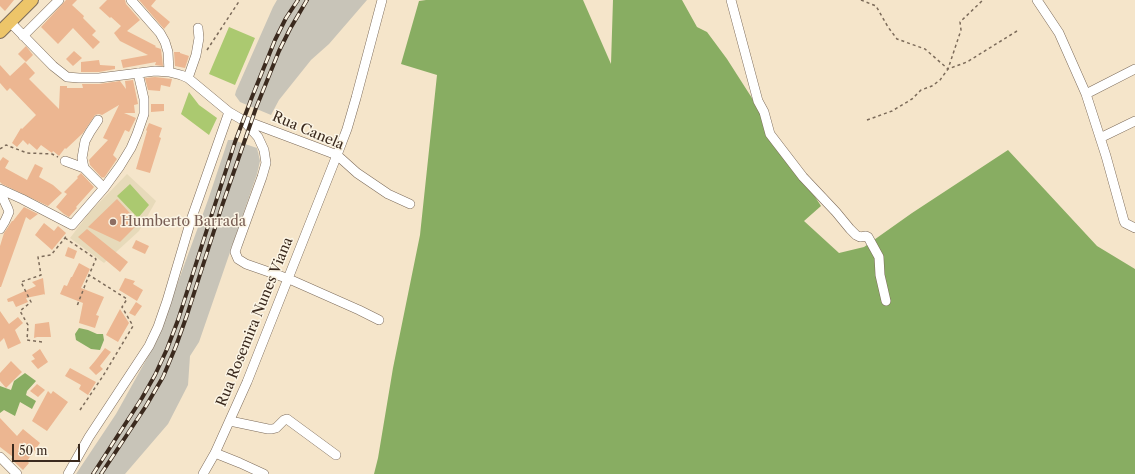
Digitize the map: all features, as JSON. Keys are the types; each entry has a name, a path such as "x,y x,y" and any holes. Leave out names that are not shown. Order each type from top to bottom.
{"main road":[{"path":"0,32 32,0"}],"street":[{"path":"23,36 59,0"},
{"path":"130,0 160,33 165,42 168,52 169,72"},
{"name":"Rua Rosemira Nunes Viana","path":"203,474 215,453 247,382 337,155 356,98 382,0"},
{"path":"731,0 758,101 764,112 770,134 803,177 850,229 856,235 860,237 866,236 868,238 879,257 880,275 886,301"},
{"path":"1037,0 1058,33 1086,94 1125,223 1135,228"},
{"path":"10,22 53,66 63,74 73,78 99,78 138,72 169,72 181,74 188,78 229,112 241,119 258,137 264,150 266,163 235,252 238,259 246,264 289,278 379,320"},
{"path":"188,78 196,55 199,38 198,28"},
{"path":"1086,94 1135,69"},
{"path":"0,189 72,225 104,188 131,148 144,114 144,99 138,72"},
{"path":"68,474 89,437 149,346 158,327 191,220 229,112"},
{"name":"Rua Canela","path":"241,119 337,155 357,173 388,194 410,204"},
{"path":"84,168 82,158 85,141 98,120"},
{"path":"1100,138 1135,121"},
{"path":"65,160 84,168 104,188"},
{"path":"0,192 9,212 0,229"},
{"path":"230,421 272,429 276,428 287,419 336,455"},
{"path":"215,453 264,474"},
{"path":"0,457 17,474"}],"path":[{"path":"207,50 240,0"},
{"path":"860,0 876,6 897,39 925,49 948,69"},
{"path":"867,120 892,111 912,98 920,90 932,86 940,80 948,69 961,30 960,22 983,0"},
{"path":"948,69 967,62 1017,31"},
{"path":"0,149 6,145 27,153 52,154 65,160"},
{"path":"42,342 27,340 28,325 20,311 31,302 21,282 41,275 38,257 51,255 65,238 72,225"},
{"path":"65,238 96,259 77,306"},
{"path":"80,410 103,376 133,326 122,307 127,299 89,275"}],"shaded area":[{"path":"277,0 367,0 329,44 311,60 279,100 271,115 240,102 235,95"},
{"path":"228,140 233,140 257,148 260,161 257,174 199,342 190,356 188,385 168,424 125,474 76,474 116,414 156,342 208,200"},
{"name":"Humberto Barrada","path":"127,174 156,201 139,231 104,263 70,238 90,212"}],"green space":[{"path":"583,0 611,64 613,0 682,0 697,27 707,32 727,59 821,206 804,221 839,253 864,247 912,213 1008,150 1097,246 1135,269 1135,474 374,474 393,368 420,235 437,75 401,64 419,1"},
{"path":"229,27 255,38 235,85 209,74"},
{"path":"189,92 199,105 217,118 209,135 181,114"},
{"path":"130,184 149,205 138,218 117,196"},
{"path":"79,328 97,334 103,334 104,340 100,350 91,349 76,340 75,334"},
{"path":"25,373 36,381 27,391 26,395 36,401 32,409 20,402 15,416 4,410 0,413 0,386 11,390 14,381"}],"building":[{"path":"0,0 14,0 5,11 0,6"},
{"path":"66,0 77,0 72,5 84,16 83,18 96,31 92,35 100,42 93,49 73,28 58,44 41,27"},
{"path":"107,0 125,0 126,4 140,20 127,31 161,49 163,66 155,65 156,62 123,68 121,60 148,55 120,41 114,33 121,26 99,8"},
{"path":"139,0 156,0 151,6 170,22 164,29"},
{"path":"26,46 33,55 26,62 18,54"},
{"path":"74,51 82,58 73,66 66,59"},
{"path":"174,52 180,52 189,56 185,68 175,66"},
{"path":"99,60 100,65 115,66 115,69 99,72 81,72 81,62"},
{"path":"25,62 35,73 29,79 59,109 60,86 67,86 67,88 83,88 82,84 99,84 120,81 126,89 125,81 133,80 138,104 134,105 135,113 124,113 136,118 129,132 125,130 113,155 117,159 104,178 102,178 90,165 89,160 108,140 103,138 119,105 102,115 95,115 83,133 66,149 65,148 59,156 41,145 37,150 23,140 17,147 12,143 21,128 22,129 36,115 10,88 7,91 0,83 0,65 10,76"},
{"path":"155,77 172,79 170,87 161,85 160,91 148,90 145,78"},
{"path":"151,104 164,104 164,111 151,112"},
{"path":"149,123 162,128 159,137 161,138 150,173 136,169"},
{"path":"3,157 9,161 5,168 27,180 35,164 43,168 39,177 53,185 62,193 48,206 2,184 0,182 0,161"},
{"path":"81,173 94,187 69,217 56,207 67,194 64,192"},
{"path":"117,199 139,223 120,242 88,227"},
{"path":"24,207 38,214 30,220 26,217 0,287 0,246 4,233"},
{"path":"44,223 54,231 58,226 66,233 52,250 35,235"},
{"path":"87,229 128,262 120,272 78,237"},
{"path":"136,240 149,246 145,254 132,248"},
{"path":"68,247 77,251 74,259 65,256"},
{"path":"79,263 90,269 81,288 104,297 96,315 99,316 95,328 79,323 83,303 60,294 64,285 67,286"},
{"path":"43,278 45,294 26,298 28,302 16,307 13,301 8,302 7,299 36,286 32,282"},
{"path":"125,278 135,281 133,284 143,290 137,301 119,290"},
{"path":"136,302 142,306 135,316 129,313"},
{"path":"120,309 129,323 118,342 106,335"},
{"path":"0,311 9,324 18,317 23,323 15,330 21,343 8,349 4,338 0,342"},
{"path":"49,322 51,337 34,338 35,324"},
{"path":"105,348 111,352 100,366 103,369 96,375 89,368"},
{"path":"40,349 48,362 38,369 31,361 35,359 32,355"},
{"path":"11,361 22,372 6,388 0,381 0,373"},
{"path":"70,368 96,382 88,395 79,389 81,385 65,376"},
{"path":"37,384 45,390 38,397 30,391"},
{"path":"48,391 51,394 53,391 68,402 47,431 32,421"},
{"path":"0,418 17,436 23,429 40,443 27,461 29,463 23,470 11,459 13,457 0,447"}],"railway":[{"path":"93,474 142,398 167,349 178,320 235,142 275,40 286,18 298,0"},
{"path":"101,474 146,406 163,377 187,315 222,206 256,108 279,51 307,0"}],"place":[{"name":"Humberto Barrada","path":"113,222"}]}
